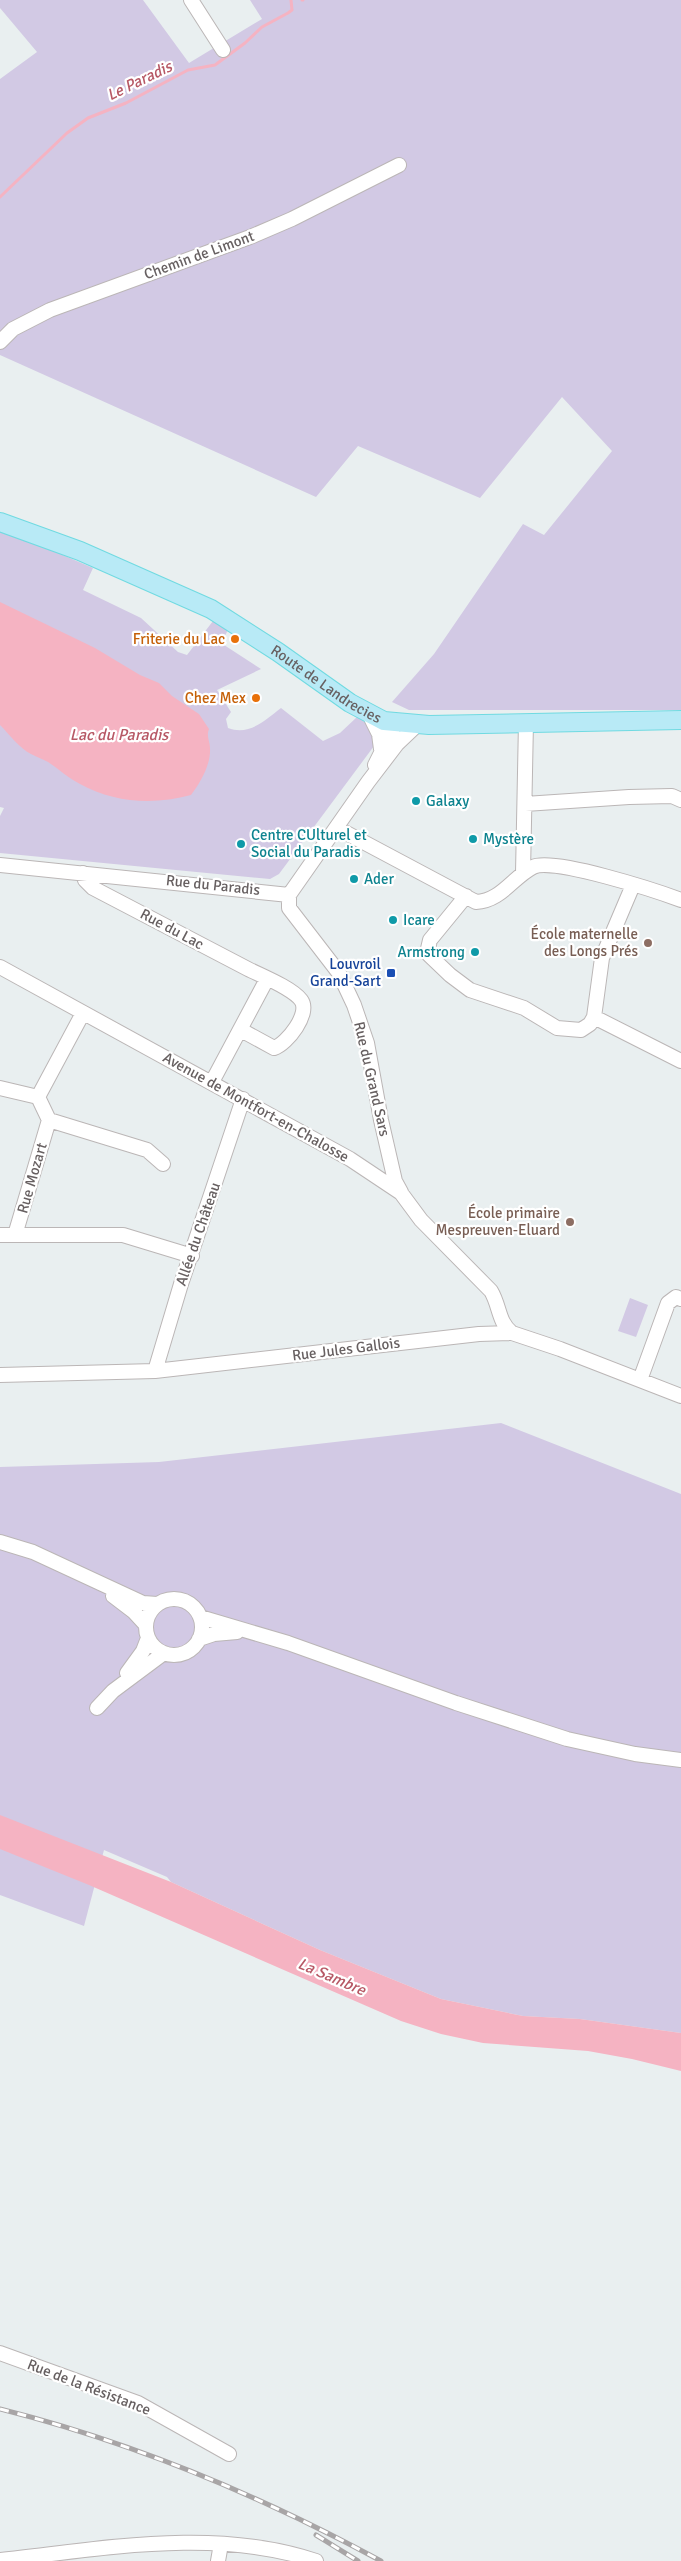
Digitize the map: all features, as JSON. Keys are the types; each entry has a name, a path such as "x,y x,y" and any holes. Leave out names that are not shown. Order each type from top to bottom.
{"main road":[{"name":"Route de Landrecies","path":"0,522 80,551 211,610 278,652 370,716 396,723 417,725 681,720"}],"street":[{"path":"191,0 222,50"},
{"name":"Chemin de Limont","path":"0,342 14,328 44,313 250,237 292,219 398,164"},
{"path":"370,716 378,734 381,749"},
{"path":"524,873 526,722"},
{"path":"368,782 381,749 396,723"},
{"path":"289,895 368,782 397,744 417,725"},
{"path":"524,804 609,800 629,797 672,796 681,800"},
{"path":"337,828 476,902 487,902 536,866 552,864 681,900"},
{"name":"Rue du Paradis","path":"0,865 289,895"},
{"name":"Rue du Lac","path":"82,873 85,880 93,888 267,979 303,1001 304,1011 290,1038 282,1046 274,1048 241,1030"},
{"path":"466,896 430,940 427,953 464,986 524,1008 556,1028 581,1030 590,1024 594,1017 602,958 633,886"},
{"name":"Rue du Grand Sars","path":"289,895 289,908 339,973 354,1005 367,1043 381,1120 395,1181 401,1193"},
{"name":"Avenue de Montfort-en-Chalosse","path":"0,967 328,1145 401,1193 421,1220 491,1291 498,1304 503,1326 512,1333"},
{"path":"212,1082 267,979"},
{"path":"38,1097 83,1013"},
{"path":"594,1017 681,1061"},
{"path":"0,1088 38,1097"},
{"path":"38,1097 49,1120 147,1150 163,1164"},
{"name":"Allée du Château","path":"155,1371 181,1284 192,1256 243,1099"},
{"name":"Rue Mozart","path":"14,1235 49,1120"},
{"path":"0,1235 123,1235 192,1256"},
{"path":"640,1380 668,1303 676,1297 681,1299"},
{"name":"Rue Jules Gallois","path":"0,1374 155,1371 471,1335 512,1333 560,1349 681,1396"},
{"path":"0,1542 33,1552 143,1603 157,1604"},
{"path":"95,1582 134,1612 147,1631 155,1647 164,1653 179,1654 188,1651 199,1639 202,1632 200,1617 190,1604 182,1600 173,1598 157,1604 151,1610 147,1631 140,1655 113,1692"},
{"path":"200,1617 329,1656 456,1703 567,1739 635,1754 681,1760"},
{"path":"199,1639 214,1634 247,1631"},
{"path":"97,1708 113,1692 164,1653"},
{"name":"Rue de la Résistance","path":"0,2353 138,2403 229,2454"},
{"path":"0,2560 175,2543 221,2544 284,2552 316,2561"},
{"path":"218,2561 221,2544"}],"shaded area":[{"path":"0,0 143,0 189,63 262,19 250,0 681,0 681,710 409,710 392,702 434,654 523,524 544,535 612,451 562,397 480,498 358,446 316,497 0,355 0,79 37,52 0,8"},
{"path":"0,532 93,568 83,590 141,618 178,652 187,655 213,621 228,630 221,643 261,669 217,690 231,712 226,719 228,728 243,730 257,726 281,708 323,741 340,733 357,717 366,723 377,742 279,874 270,879 0,853 0,816 4,808 0,807"},
{"path":"630,1298 648,1305 636,1337 618,1331"},
{"path":"501,1423 681,1494 681,2033 580,2019 523,2016 441,1999 320,1950 171,1882 167,1877 104,1850 84,1926 0,1895 0,1467 159,1462"}],"water":[{"name":"Lac du Paradis","path":"0,602 95,648 140,675 159,683 172,696 199,714 209,729 210,754 204,773 191,795 149,801 106,795 76,782 48,762 22,748 15,741 0,725"},
{"name":"La Sambre","path":"0,1815 171,1882 320,1950 441,1999 523,2016 580,2019 681,2033 681,2071 588,2051 483,2043 441,2034 401,2021 89,1885 0,1849"}],"waterway":[{"name":"Le Paradis","path":"0,197 67,133 88,118 126,103 188,70 215,65 245,43 262,27 292,10 291,0"}],"railway":[{"path":"0,2409 49,2422 147,2454 195,2473 289,2514 381,2561"},
{"path":"316,2535 358,2561"}],"place":[{"name":"Friterie du Lac","path":"235,639"},
{"name":"Chez Mex","path":"256,698"},
{"name":"Galaxy","path":"416,801"},
{"name":"Mystère","path":"473,839"},
{"name":"Centre CUlturel et Social du Paradis","path":"241,844"},
{"name":"Ader","path":"354,879"},
{"name":"Icare","path":"393,920"},
{"name":"École maternelle des Longs Prés","path":"648,943"},
{"name":"Armstrong","path":"475,952"},
{"name":"Louvroil Grand-Sart","path":"391,973"},
{"name":"École primaire Mespreuven-Eluard","path":"570,1222"}]}
